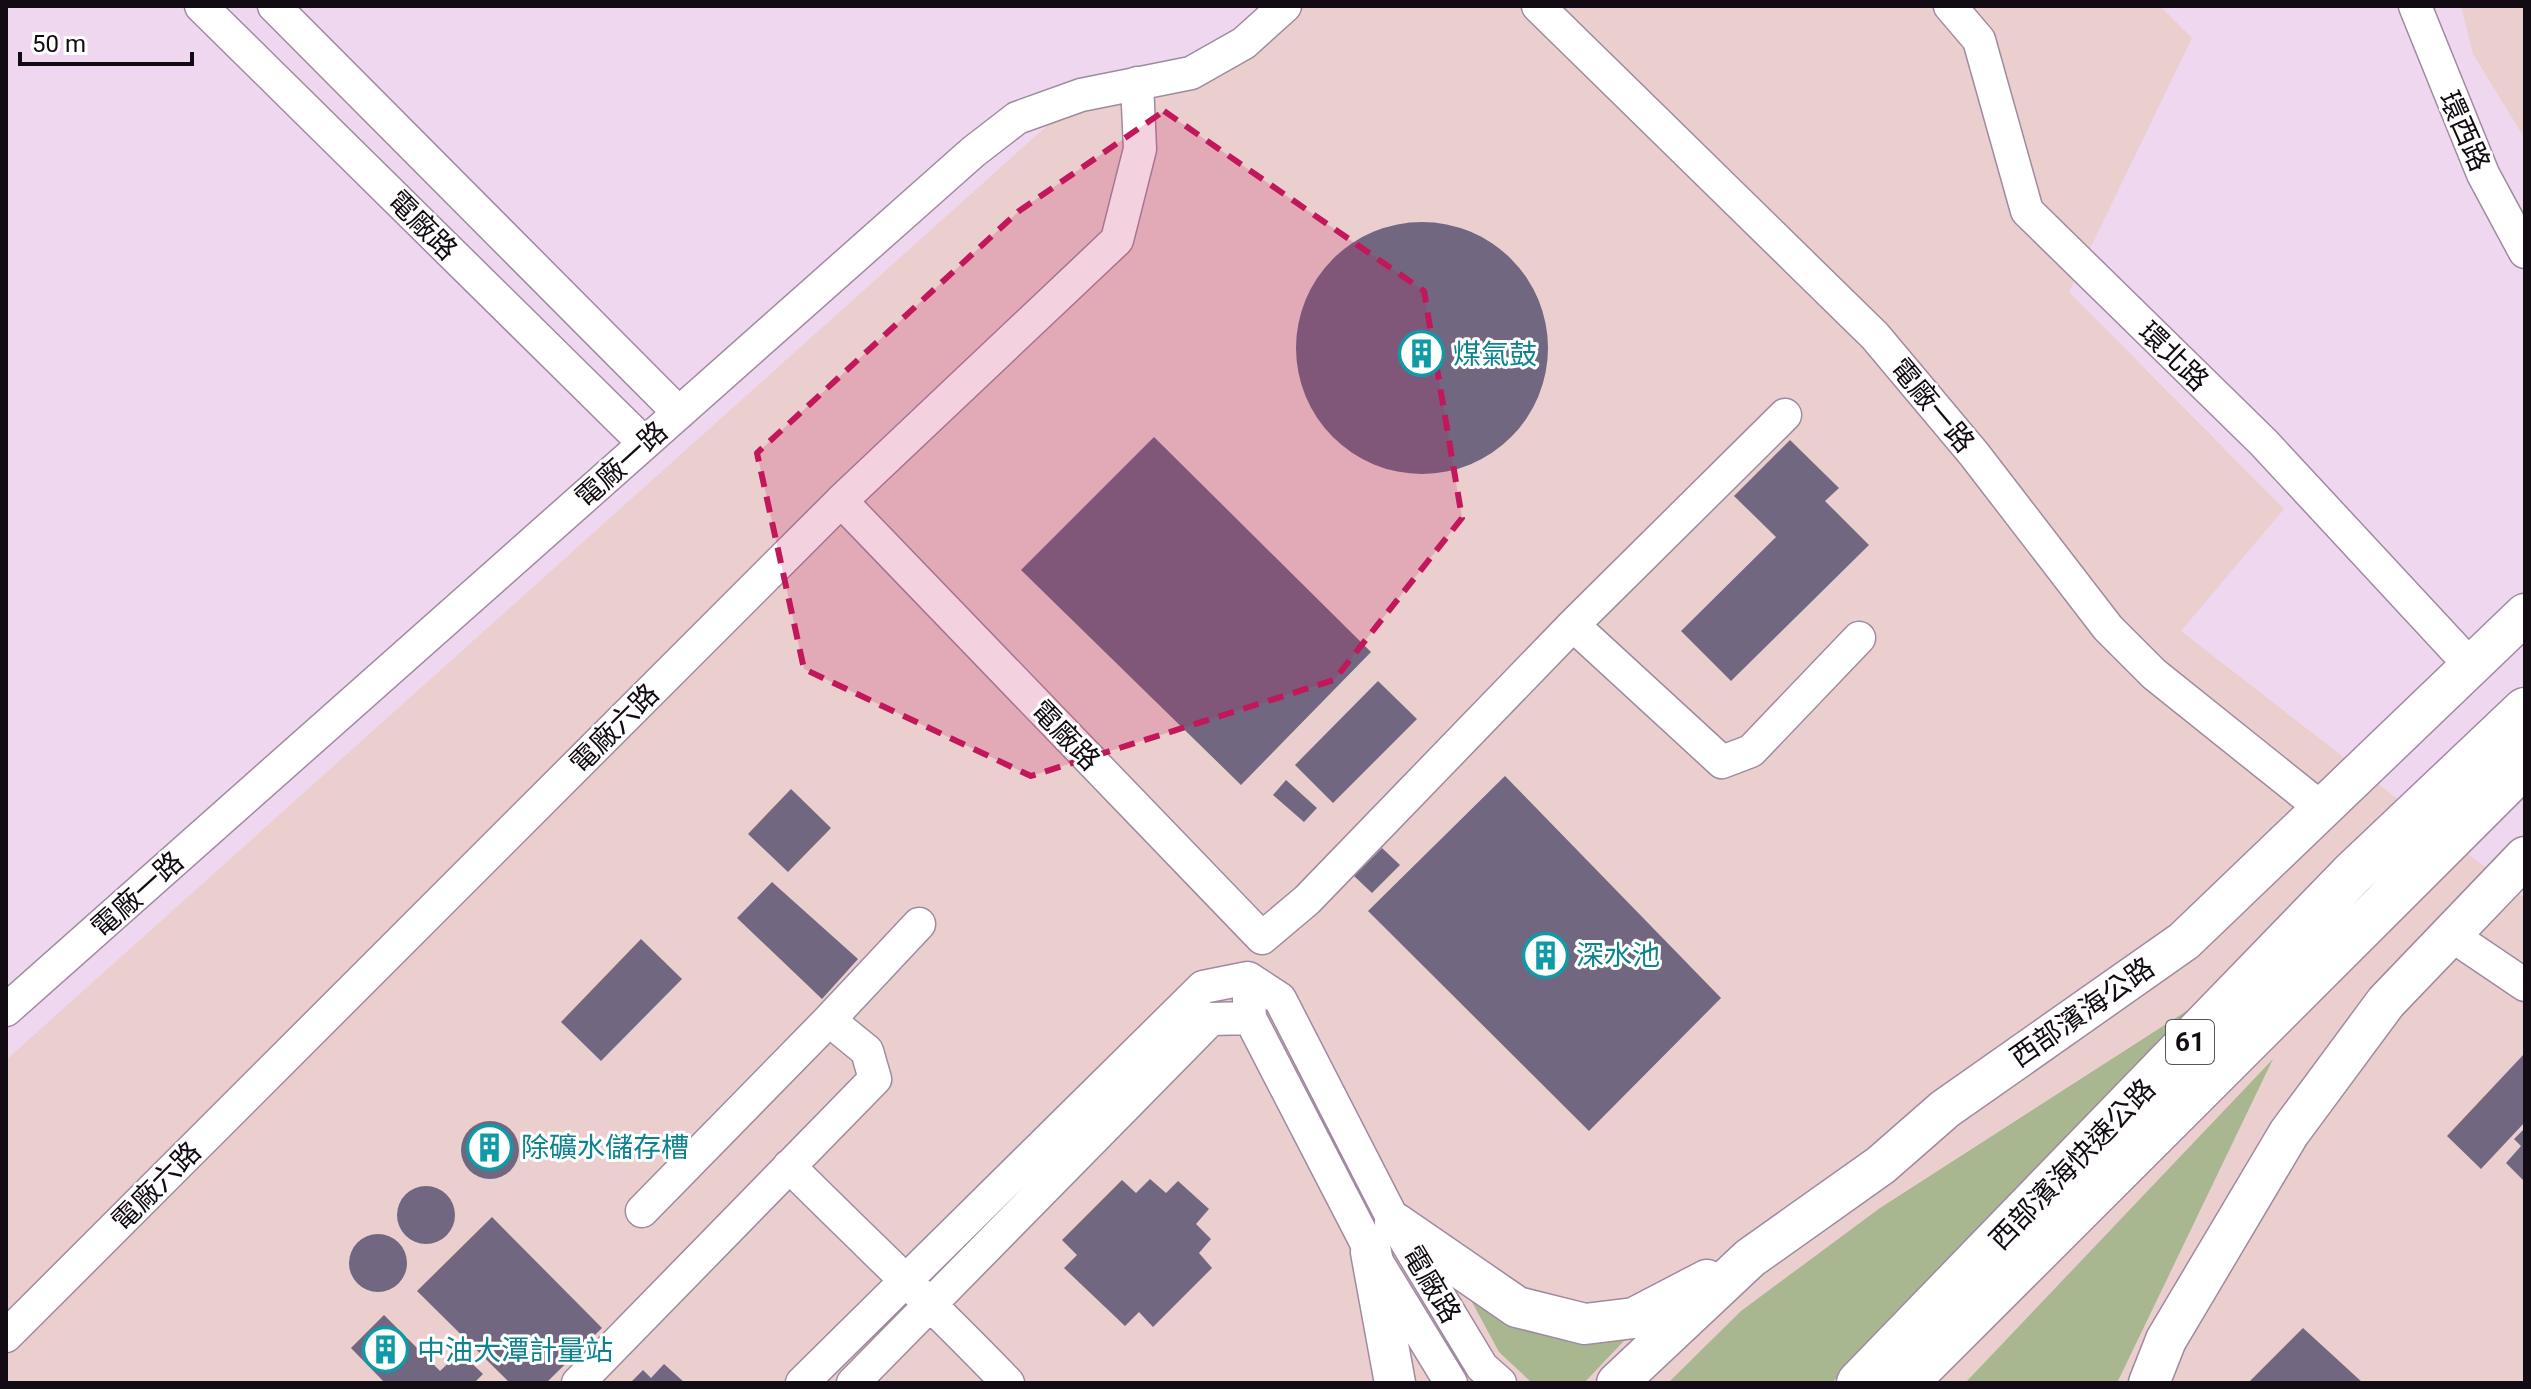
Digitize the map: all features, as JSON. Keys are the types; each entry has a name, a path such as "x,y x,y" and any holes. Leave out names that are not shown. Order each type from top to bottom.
{"highway":[{"name":"西部濱海快速公路","path":"1860,1382 2352,874 2525,710"},
{"name":"西部濱海快速公路","path":"1905,1383 2525,764"}],"main road":[{"name":"西部濱海公路","path":"1617,1383 1750,1258 1881,1165 1945,1109 2184,941 2320,807 2525,614"},
{"path":"2149,1382 2166,1340 2289,1133 2386,1002 2525,857"},
{"path":"1383,1238 1517,1307 1585,1324 1634,1318 1750,1258"},
{"path":"1383,1238 1395,1383"}],"street":[{"name":"電廠路","path":"201,6 644,443"},
{"name":"電廠路","path":"274,6 679,413"},
{"name":"電廠一路","path":"6,1010 973,152 1017,118 1081,95 1191,73 1244,43 1285,6"},
{"name":"電廠一路","path":"1538,6 1875,336 1974,454 2108,628 2154,674 2320,807"},
{"name":"環北路","path":"1950,6 1979,40 2027,211 2264,443 2470,665"},
{"name":"環西路","path":"2415,6 2483,174 2525,252"},
{"name":"電廠六路","path":"6,1336 841,501 1117,240 1140,149 1137,83"},
{"path":"1262,938 1307,900 1573,625 1785,415"},
{"name":"電廠路","path":"841,501 1262,938 1248,978 1250,1018 1383,1238 1482,1367 1500,1383"},
{"path":"1573,625 1722,762 1751,751 1859,638"},
{"path":"642,1211 919,924"},
{"path":"2451,935 2525,985"},
{"name":"電廠路","path":"1248,978 1280,999 1383,1238 1451,1383"},
{"path":"802,1383 1203,987 1248,978"},
{"path":"853,1383 1211,1019 1250,1018"},
{"path":"578,1383 875,1079 867,1051 829,1020"},
{"path":"789,1166 904,1280 931,1302 1008,1383"}],"highlighted area":[{"path":"1164,111 1424,291 1462,518 1334,680 1031,776 804,669 757,453 1019,211"}],"shaded area":[{"path":"1264,6 2160,6 2192,38 2069,292 2284,509 2181,631 2525,898 2525,1383 6,1383 6,1060 1069,106 1205,79"},
{"path":"2461,6 2525,6 2525,139 2473,54"}],"green space":[{"path":"2216,992 1832,1383 1668,1383 1741,1311 1880,1208"},
{"path":"2273,1059 2117,1383 1965,1383"},
{"path":"1465,1289 1639,1325 1584,1383 1532,1383 1499,1352"}],"building":[{"name":"煤氣鼓","path":"1422,222 1470,232 1492,243 1511,259 1527,278 1538,300 1548,348 1538,396 1527,418 1511,437 1492,453 1470,464 1422,474 1374,464 1352,453 1333,437 1317,418 1306,396 1296,348 1306,300 1317,278 1333,259 1352,243 1374,232"},
{"path":"1154,437 1371,652 1241,785 1021,570"},
{"path":"1790,440 1839,488 1825,501 1869,545 1731,681 1681,631 1776,537 1734,496"},
{"path":"1378,681 1417,719 1333,803 1295,765"},
{"name":"深水池","path":"1505,776 1721,998 1589,1131 1368,911"},
{"path":"1286,780 1317,808 1304,822 1273,795"},
{"path":"791,789 831,828 788,872 748,834"},
{"path":"1382,848 1400,865 1372,893 1354,876"},
{"path":"772,882 858,959 822,999 737,918"},
{"path":"641,939 682,979 601,1061 561,1022"},
{"path":"2525,1053 2525,1122 2481,1169 2447,1136"},
{"name":"除礦水儲存槽","path":"490,1121 511,1129 519,1150 511,1171 490,1179 469,1171 461,1150 469,1129"},
{"path":"2525,1128 2525,1182 2506,1163 2521,1146 2514,1139"},
{"path":"1150,1179 1166,1193 1178,1181 1209,1209 1196,1224 1211,1239 1199,1253 1212,1268 1153,1327 1139,1312 1125,1326 1064,1268 1077,1255 1062,1240 1122,1180 1136,1193"},
{"name":"除礦水儲存槽","path":"426,1186 437,1188 446,1195 453,1204 453,1226 446,1235 437,1242 426,1244 415,1242 406,1235 399,1226 397,1215 399,1204 406,1195 415,1188"},
{"path":"492,1217 602,1328 546,1383 510,1383 417,1291"},
{"path":"378,1234 399,1242 407,1263 399,1284 378,1292 357,1284 349,1263 357,1242"},
{"name":"中油大潭計量站","path":"384,1315 440,1371 460,1352 483,1374 474,1383 385,1383 351,1348"},
{"path":"2303,1328 2363,1383 2248,1383"},
{"path":"664,1364 685,1383 630,1383 643,1370 651,1378"}],"place":[{"name":"煤氣鼓","path":"1422,354"},
{"name":"深水池","path":"1545,955"},
{"name":"除礦水儲存槽","path":"490,1147"},
{"name":"中油大潭計量站","path":"386,1350"}]}
